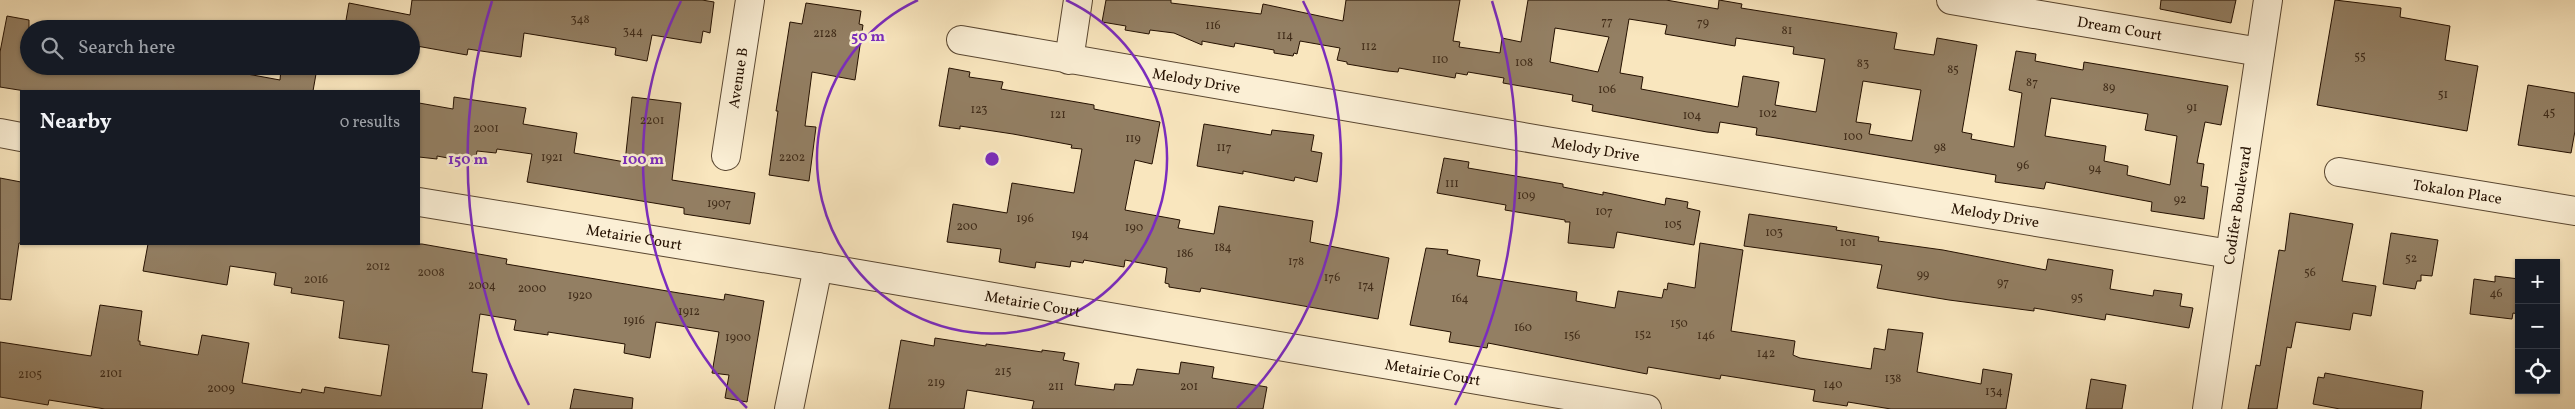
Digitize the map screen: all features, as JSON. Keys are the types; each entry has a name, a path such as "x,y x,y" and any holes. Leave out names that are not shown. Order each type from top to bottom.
{"street":[{"name":"Avenue B","path":"726,156 750,0"},
{"path":"1069,60 1078,0"},
{"name":"Dream Court","path":"1951,0 2260,52"},
{"name":"Codifer Boulevard","path":"2207,409 2268,0"},
{"name":"Melody Drive","path":"961,40 1069,60 2230,254"},
{"path":"0,134 20,137"},
{"name":"Tokalon Place","path":"2339,172 2575,211"},
{"name":"Metairie Court","path":"420,202 818,267 1647,409"},
{"path":"789,409 818,267"}],"building":[{"path":"412,0 702,0 714,2 710,33 703,31 701,43 652,35 647,61 615,55 616,48 524,33 521,57 468,49 467,55 420,47 420,20 346,20 349,3 410,15"},
{"path":"1106,0 1171,0 1171,3 1261,14 1263,4 1343,21 1346,0 1460,0 1453,41 1460,42 1459,47 1500,53 1502,38 1521,42 1528,0 1666,0 1718,9 1719,0 1742,4 1741,8 1897,33 1894,49 1934,55 1937,38 1977,45 1962,132 1972,134 1971,139 2014,147 2022,93 2009,90 2016,51 2036,54 2035,61 2083,70 2084,62 2228,86 2221,125 2205,122 2197,163 2204,164 2201,186 2208,187 2204,219 2151,211 2152,202 2046,182 2044,189 1995,182 1996,175 1756,135 1757,128 1720,122 1718,133 1707,132 1592,111 1593,105 1572,101 1573,95 1503,83 1504,78 1468,72 1467,75 1456,73 1455,78 1399,68 1398,72 1347,64 1347,62 1337,60 1340,48 1300,41 1297,54 1294,53 1293,56 1274,53 1274,50 1235,43 1234,47 1202,41 1202,45 1174,33 1150,30 1149,34 1125,30 1126,26 1102,22","holes":["1629,19 1667,25 1665,34 1735,46 1736,38 1794,47 1793,54 1825,59 1816,112 1775,105 1779,82 1743,76 1738,107 1641,89 1643,77 1620,73","1555,28 1609,37 1598,72 1550,62","1863,81 1921,90 1912,141 1869,134 1871,124 1856,122","2051,98 2148,114 2145,130 2177,136 2170,185 2127,175 2128,166 2104,161 2106,146 2045,136"]},
{"path":"2161,0 2236,0 2231,23 2160,9"},
{"path":"2335,0 2401,8 2400,17 2450,26 2445,60 2478,66 2467,131 2317,105"},
{"path":"806,3 861,11 859,24 863,25 855,80 812,72 805,126 816,127 809,181 769,175 778,111 776,111 790,22 802,24"},
{"path":"7,16 29,20 20,20 20,75 252,75 280,80 280,75 316,75 313,90 20,90 0,87 0,52"},
{"path":"949,68 970,72 969,77 1003,82 1001,89 1094,105 1094,109 1160,122 1152,164 1135,160 1125,210 1180,220 1178,228 1214,234 1219,206 1313,221 1310,242 1389,258 1378,319 1201,288 1200,292 1169,287 1169,284 1165,283 1167,268 1125,260 1124,267 1084,260 1083,263 1071,261 1070,267 1036,262 1035,268 999,262 1001,249 947,242 953,204 1007,213 1012,183 1074,193 1082,149 1071,148 1072,145 1013,134 960,126 960,129 939,126"},
{"path":"2528,85 2575,93 2575,131 2571,153 2518,145"},
{"path":"454,97 526,108 523,124 577,133 574,153 625,162 632,97 681,103 672,180 755,193 750,224 684,214 684,208 527,182 532,154 497,149 496,153 477,151 475,163 437,156 437,159 420,157 420,103 453,109"},
{"path":"1204,124 1271,135 1272,130 1314,135 1311,151 1322,153 1317,182 1295,177 1294,181 1243,171 1243,174 1197,166"},
{"path":"1444,158 1469,162 1468,168 1563,184 1563,187 1603,195 1603,192 1665,205 1666,198 1688,202 1687,208 1700,211 1694,245 1617,232 1614,248 1568,243 1570,222 1565,222 1565,220 1505,210 1506,205 1437,193"},
{"path":"0,178 20,182 20,243 11,300 0,299"},
{"path":"2290,213 2353,224 2342,281 2376,286 2371,316 2353,313 2350,330 2296,322 2291,348 2287,347 2277,409 2248,409 2256,365 2260,366 2279,250 2285,251"},
{"path":"1749,214 1837,227 1836,230 1879,237 1878,241 1943,250 2046,270 2048,259 2113,270 2110,289 2153,296 2154,290 2182,294 2180,306 2193,308 2189,328 2106,314 2105,320 2034,308 2034,311 1877,288 1882,265 1744,246"},
{"path":"2391,233 2438,240 2432,276 2421,275 2421,281 2417,281 2415,289 2383,284"},
{"path":"1700,243 1743,250 1731,331 1795,341 1793,355 1800,358 1871,369 1874,348 1885,350 1888,329 1923,333 1917,372 1981,384 1983,369 2012,374 2006,409 1891,409 1848,402 1847,406 1813,401 1815,390 1721,375 1720,379 1648,367 1647,374 1488,343 1487,348 1449,342 1451,332 1410,325 1426,248 1448,250 1447,254 1480,260 1477,276 1577,292 1576,301 1615,308 1618,291 1662,298 1664,289 1667,290 1668,283 1695,288"},
{"path":"422,244 507,259 506,264 679,293 724,300 725,294 764,301 747,402 725,398 729,375 712,373 719,332 656,322 650,358 624,353 625,344 548,332 548,335 514,330 516,320 480,314 472,372 487,374 482,409 105,409 49,400 48,405 0,397 0,342 91,356 100,305 142,311 138,341 140,341 140,345 198,355 202,335 249,343 242,383 301,393 302,389 324,393 325,387 381,396 389,345 339,338 344,301 291,293 292,288 274,285 276,273 230,266 227,285 143,271 148,245"},
{"path":"2495,276 2515,278 2515,313 2513,313 2512,319 2470,314 2474,279 2495,282"},
{"path":"935,338 986,346 986,344 1042,352 1042,350 1065,353 1063,360 1079,363 1075,385 1114,390 1115,384 1133,385 1137,369 1179,374 1181,362 1214,367 1212,378 1267,387 1263,409 1032,409 1034,401 967,390 964,409 889,409 901,340 934,346"},
{"path":"2325,373 2423,391 2421,409 2340,409 2313,404 2318,377 2324,378"},
{"path":"2091,379 2126,385 2122,409 2086,409"},
{"path":"574,389 633,398 632,409 570,409"}]}
